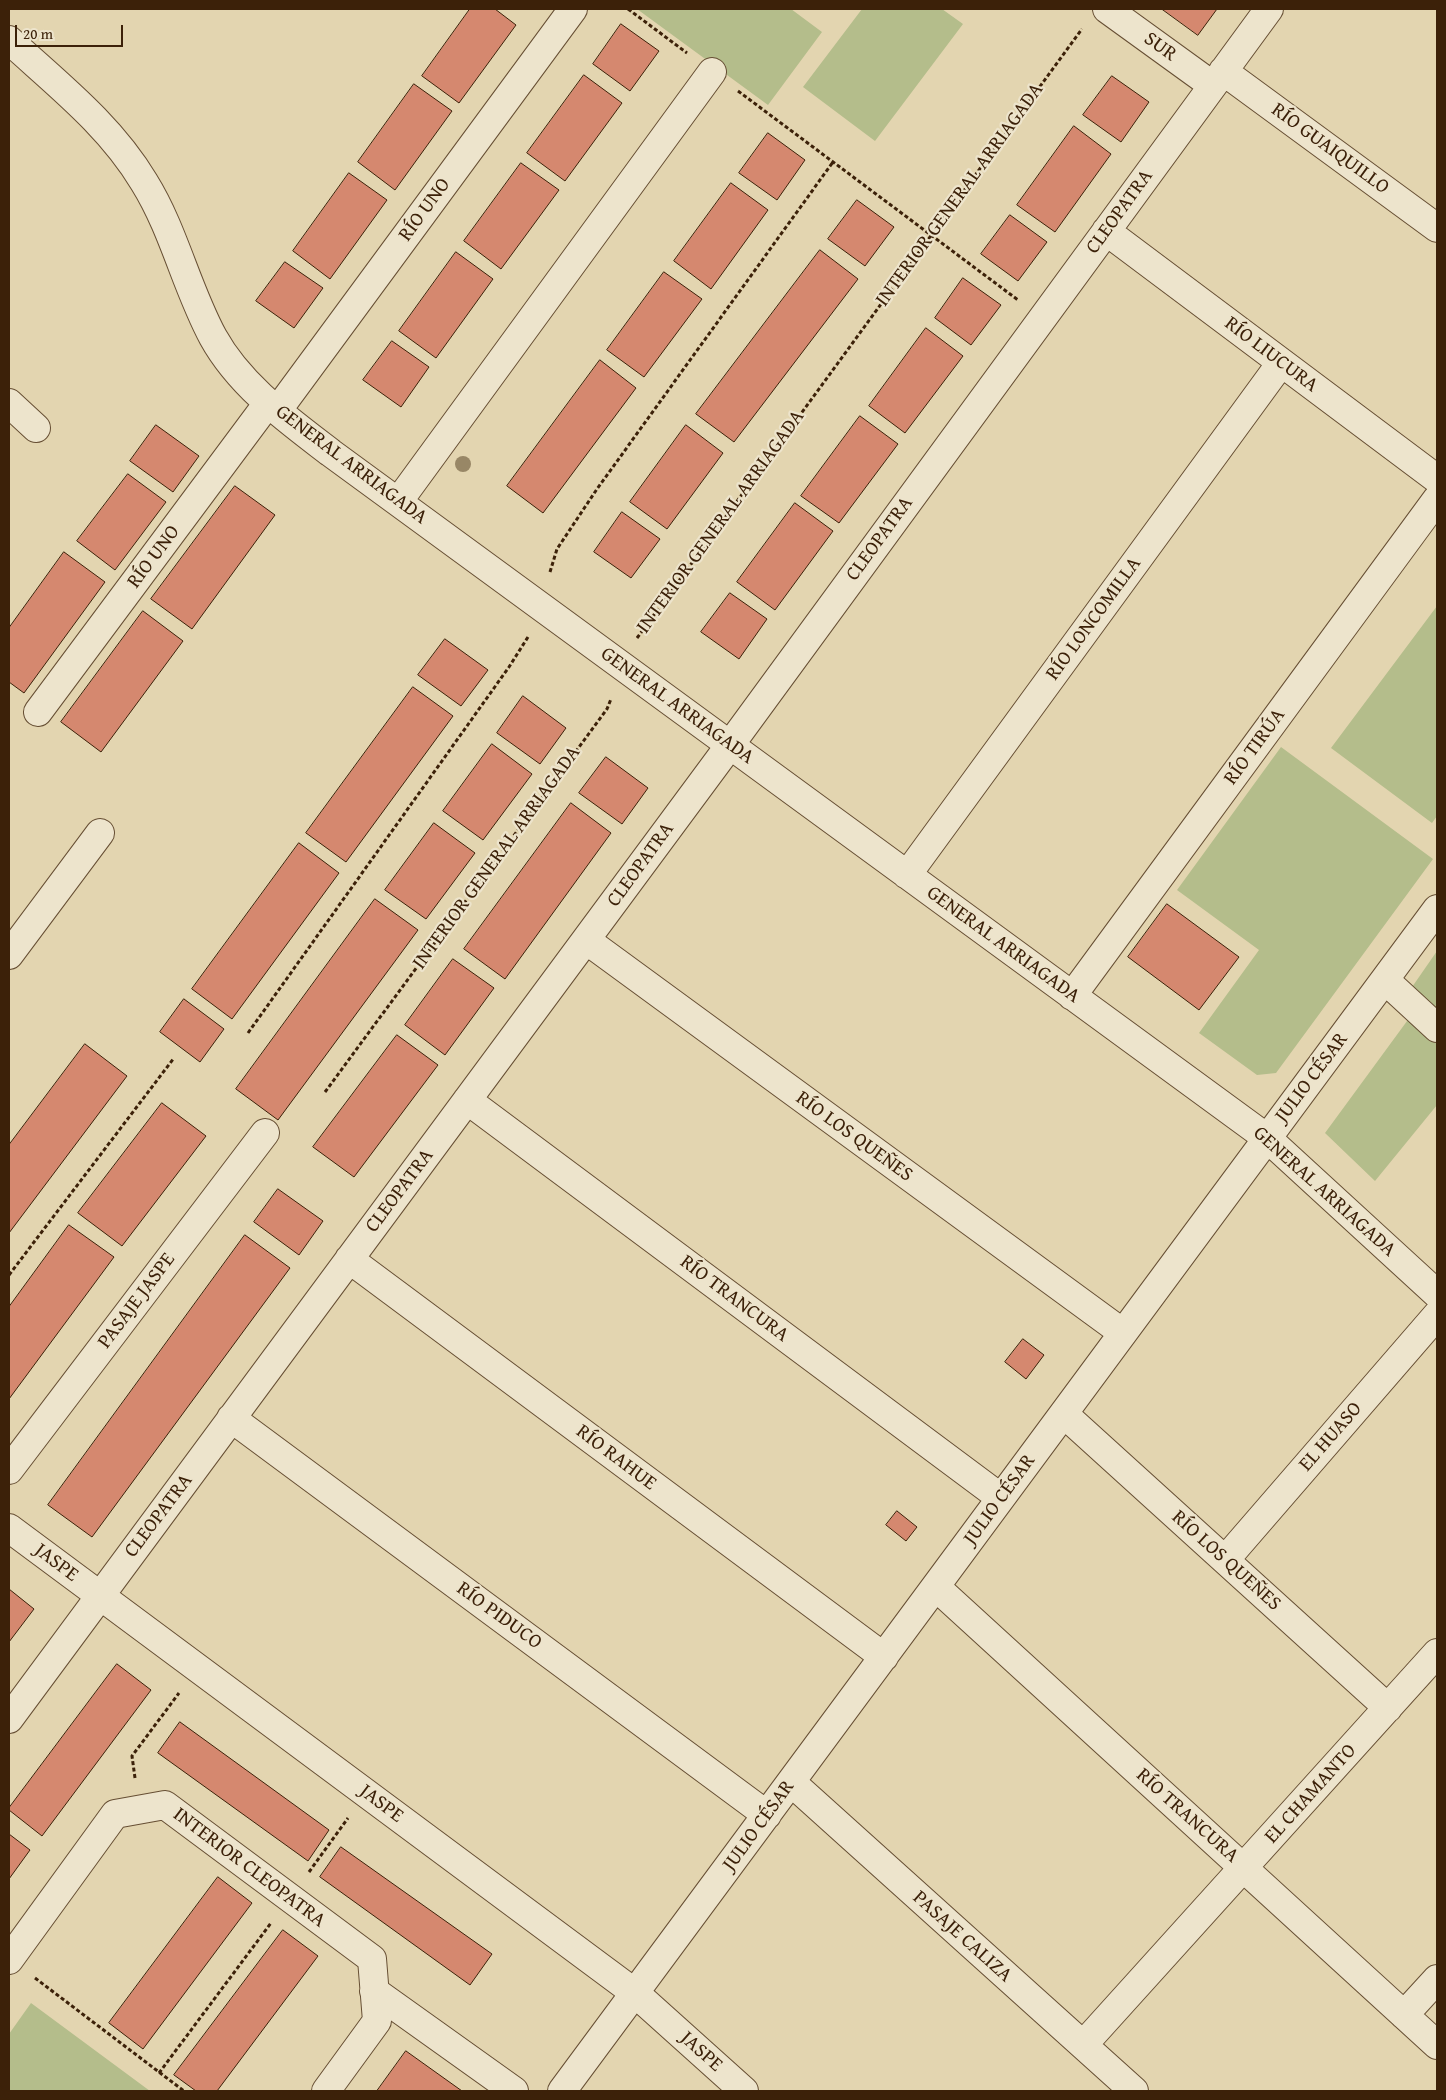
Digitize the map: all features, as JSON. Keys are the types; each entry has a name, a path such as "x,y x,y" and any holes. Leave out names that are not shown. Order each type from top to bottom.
{"street":[{"name":"RÍO UNO","path":"38,712 273,407 573,9"},
{"name":"SUR","path":"1107,9 1217,78"},
{"name":"CLEOPATRA","path":"9,1719 730,745 1269,9"},
{"name":"GENERAL ARRIAGADA","path":"9,40 100,123 125,152 161,213 214,338 227,359 273,407 398,502 1267,1138 1437,1294"},
{"path":"398,502 712,72"},
{"name":"RÍO GUAIQUILLO","path":"1217,78 1437,228"},
{"name":"RÍO LIUCURA","path":"1106,231 1437,479"},
{"name":"RÍO LONCOMILLA","path":"907,875 1281,363"},
{"path":"9,403 36,428"},
{"name":"RÍO TIRÚA","path":"1072,996 1437,499"},
{"path":"9,955 100,833"},
{"name":"JULIO CÉSAR","path":"562,2091 1437,909"},
{"name":"RÍO LOS QUEÑES","path":"586,940 1123,1333"},
{"path":"1385,980 1437,1028"},
{"name":"RÍO TRANCURA","path":"467,1100 1001,1498"},
{"name":"PASAJE JASPE","path":"9,1470 265,1133"},
{"name":"RÍO RAHUE","path":"349,1259 884,1657"},
{"name":"EL HUASO","path":"1225,1560 1437,1315"},
{"name":"RÍO LOS QUEÑES","path":"1064,1414 1388,1708"},
{"name":"RÍO PIDUCO","path":"231,1418 767,1815"},
{"name":"JASPE","path":"9,1528 635,1993 744,2091"},
{"name":"RÍO TRANCURA","path":"936,1587 1437,2045"},
{"name":"EL CHAMANTO","path":"1083,2045 1437,1653"},
{"name":"PASAJE CALIZA","path":"791,1782 1134,2091"},
{"name":"INTERIOR CLEOPATRA","path":"9,1959 115,1814 165,1805 372,1959 374,1991"},
{"path":"1404,2015 1437,1978"},
{"path":"326,2091 377,2022 374,1991"},
{"path":"374,1991 514,2091"}],"path":[{"path":"628,9 1042,318"},
{"name":"INTERIOR GENERAL ARRIAGADA","path":"324,1092 607,709 639,633 1086,24"},
{"path":"9,1275 174,1058"},
{"path":"138,1810 132,1756 197,1668"},
{"path":"159,2073 366,1793"},
{"path":"9,1959 184,2091"}],"green space":[{"path":"637,9 791,9 822,32 768,105"},
{"path":"862,9 942,9 963,24 875,141 803,87"},
{"path":"1437,606 1437,816 1432,823 1331,748"},
{"path":"1281,747 1433,859 1276,1073 1257,1075 1199,1033 1259,950 1177,890"},
{"path":"1437,951 1437,1014 1410,990"},
{"path":"1410,1017 1437,1042 1437,1105 1375,1181 1325,1133"},
{"path":"31,2003 150,2091 9,2091 9,2034"}],"building":[{"path":"470,9 495,9 516,25 459,103 422,76"},
{"path":"1162,9 1217,9 1198,35"},
{"path":"621,24 659,51 630,91 593,64"},
{"path":"584,75 622,103 565,181 527,153"},
{"path":"1112,76 1149,102 1121,142 1083,115"},
{"path":"414,84 452,111 395,190 358,162"},
{"path":"1074,126 1111,154 1055,232 1017,205"},
{"path":"768,133 805,160 777,200 739,173"},
{"path":"521,163 559,190 501,269 464,241"},
{"path":"349,173 387,200 330,279 293,251"},
{"path":"731,183 768,210 711,289 674,261"},
{"path":"857,200 894,227 865,266 828,239"},
{"path":"1010,215 1047,242 1018,281 981,254"},
{"path":"820,250 858,279 734,442 696,414"},
{"path":"456,252 493,279 436,358 399,331"},
{"path":"285,262 323,288 294,328 256,301"},
{"path":"664,272 702,299 644,377 607,350"},
{"path":"963,278 1001,305 971,345 935,318"},
{"path":"926,328 963,356 905,433 869,406"},
{"path":"392,341 429,367 401,407 363,380"},
{"path":"600,360 636,388 543,513 507,486"},
{"path":"860,416 898,444 839,523 801,496"},
{"path":"156,425 199,456 173,492 130,461"},
{"path":"686,425 723,453 667,529 630,502"},
{"path":"128,474 166,502 115,570 77,541"},
{"path":"235,486 275,515 192,629 151,599"},
{"path":"795,503 833,531 775,610 737,582"},
{"path":"622,512 660,539 631,578 594,552"},
{"path":"64,552 105,582 24,693 9,682 9,628"},
{"path":"730,593 767,619 739,659 701,632"},
{"path":"143,611 183,641 101,752 61,722"},
{"path":"445,639 488,670 461,706 418,675"},
{"path":"413,687 453,716 346,862 306,833"},
{"path":"523,696 566,728 540,764 497,733"},
{"path":"492,744 532,774 483,840 443,811"},
{"path":"606,757 648,788 622,824 579,793"},
{"path":"571,803 611,833 505,979 464,949"},
{"path":"434,823 475,853 426,919 385,890"},
{"path":"299,843 339,873 232,1019 192,989"},
{"path":"375,899 418,930 278,1120 236,1089"},
{"path":"1167,904 1239,957 1199,1010 1128,957"},
{"path":"453,959 494,988 445,1055 405,1025"},
{"path":"184,999 224,1029 200,1062 160,1032"},
{"path":"397,1035 438,1065 354,1177 313,1147"},
{"path":"85,1044 127,1076 9,1233 9,1145"},
{"path":"162,1103 206,1136 122,1246 78,1213"},
{"path":"278,1189 323,1221 299,1255 254,1222"},
{"path":"69,1225 114,1257 9,1399 9,1307"},
{"path":"245,1235 290,1268 92,1537 48,1505"},
{"path":"1023,1339 1044,1355 1026,1379 1005,1362"},
{"path":"897,1511 917,1527 906,1541 886,1525"},
{"path":"9,1589 34,1609 9,1642"},
{"path":"117,1664 151,1690 42,1836 9,1810 9,1808"},
{"path":"180,1722 329,1830 308,1861 158,1753"},
{"path":"9,1834 30,1850 9,1879"},
{"path":"341,1847 492,1954 470,1985 320,1877"},
{"path":"218,1877 252,1903 143,2049 109,2023"},
{"path":"283,1930 318,1956 217,2091 196,2091 174,2075"},
{"path":"406,2051 462,2091 377,2091"}]}
